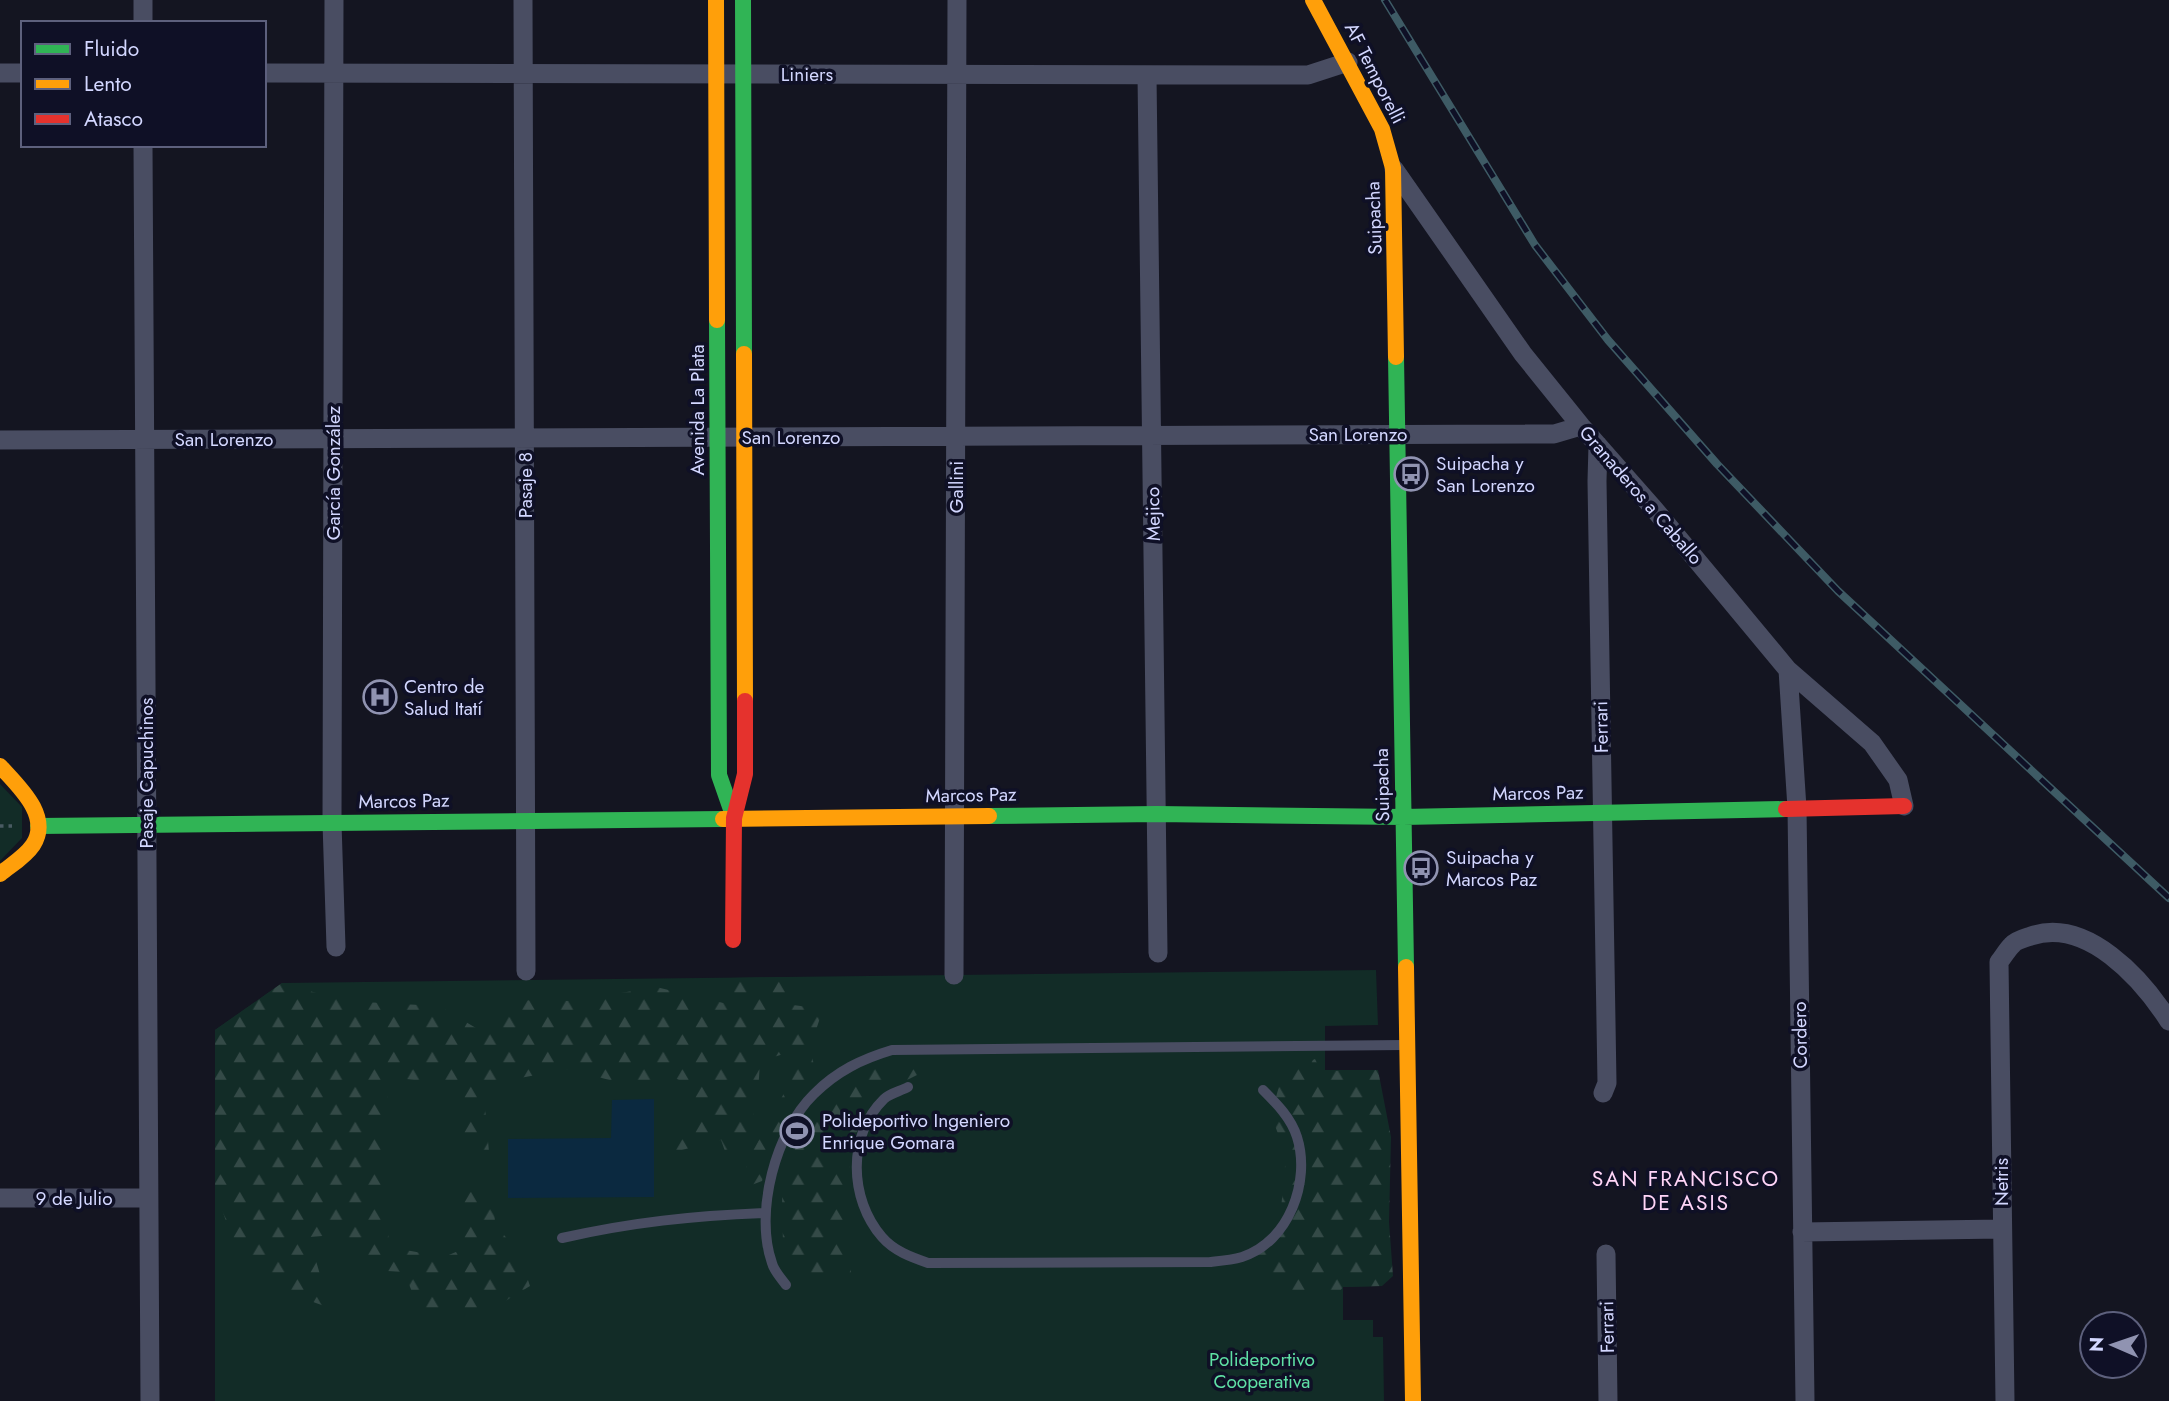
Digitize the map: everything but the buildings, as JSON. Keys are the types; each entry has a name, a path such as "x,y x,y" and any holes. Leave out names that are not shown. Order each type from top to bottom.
{"street":[{"path":"143,0 143,21"},
{"name":"García González","path":"334,0 332,823 335,947"},
{"name":"Pasaje 8","path":"523,0 526,971"},
{"name":"Avenida La Plata","path":"716,0 719,775 734,818"},
{"name":"Avenida La Plata","path":"733,940 734,818 745,774 743,0"},
{"name":"Gallini","path":"954,975 957,0"},
{"name":"AF Temporelli","path":"1313,0 1381,129 1393,168"},
{"name":"Liniers","path":"266,73 1308,75 1348,62"},
{"path":"0,73 21,73"},
{"name":"Mejico","path":"1147,75 1158,953"},
{"name":"Pasaje Capuchinos","path":"143,147 150,1401"},
{"name":"Granaderos a Caballo","path":"1393,168 1523,354 1788,670 1872,743 1898,780 1904,806"},
{"name":"Suipacha","path":"1393,168 1413,1401"},
{"name":"San Lorenzo","path":"0,440 1554,434 1581,426"},
{"name":"Ferrari","path":"1598,444 1607,1083 1603,1093"},
{"name":"Cordero","path":"1788,670 1797,808 1805,1401"},
{"path":"0,766 34,806 38,826 35,844 0,874"},
{"name":"Marcos Paz","path":"38,826 1157,814 1403,817 1904,806"},
{"name":"Netris","path":"2005,1401 1999,962 2013,942 2040,933 2074,935 2115,957 2155,1000 2169,1021"},
{"name":"9 de Julio","path":"0,1198 148,1198"},
{"path":"1802,1232 2001,1229"},
{"name":"Ferrari","path":"1606,1254 1608,1401"}],"lane":[{"path":"786,1285 772,1266 765,1237 764,1213 776,1158 812,1095 843,1069 868,1057 892,1049 1407,1045"},
{"path":"908,1087 885,1097 867,1122 856,1155 858,1192 868,1218 883,1238 904,1254 928,1263 1210,1262 1243,1257 1268,1242 1287,1220 1298,1193 1302,1164 1297,1136 1283,1110 1263,1090"},
{"path":"562,1238 622,1225 676,1218 764,1213"}],"green space":[{"path":"0,784 22,807 22,838 0,861"},
{"name":"Polideportivo Ingeniero Enrique Gomara","path":"1376,970 1378,1025 1325,1026 1325,1070 1378,1070 1382,1286 1343,1287 1343,1320 1373,1320 1373,1337 1383,1337 1384,1401 215,1401 215,1030 282,983"},
{"path":"782,977 793,1005 823,1009 811,1045 815,1076 784,1119 762,1181 741,1189 748,1160 795,1073 797,1050 760,1061 758,1094 749,1133 730,1165 721,1140 674,1152 674,1136 688,1127 697,1089 673,1077 632,1086 568,1069 488,1084 485,1107 489,1152 457,1142 460,1086 391,1077 382,1133 389,1247 444,1257 463,1249 458,1195 493,1187 495,1223 520,1256 530,1286 479,1317 419,1309 404,1272 371,1270 346,1234 298,1238 316,1261 330,1308 271,1287 231,1235 215,1190 215,1030 282,983 344,1001 439,1006 481,1031 506,1000 574,1001 656,987 736,1006 731,978"},
{"path":"1315,1059 1320,1069 1325,1071 1378,1070 1391,1137 1389,1222 1393,1276 1382,1286 1343,1287 1337,1295 1268,1290 1253,1260 1281,1209 1286,1155 1271,1115 1283,1072"},
{"path":"912,1063 921,1073 873,1097 854,1138 846,1193 851,1274 799,1277 783,1246 782,1193 800,1132 829,1093 870,1068"}],"water":[{"path":"654,1099 654,1197 508,1198 508,1139 611,1138 612,1100"}],"railway":[{"path":"1385,0 1535,245 1608,340 1717,464 1838,591 2169,898"}],"traffic: fast":[{"path":"743,0 744,354"},
{"path":"717,320 719,775 734,818"},
{"path":"1396,357 1406,967"},
{"path":"989,816 1157,814 1403,817 1786,809"},
{"path":"38,826 723,819"}],"traffic: slow":[{"path":"716,0 717,320"},
{"path":"1313,0 1382,129 1393,168 1396,357"},
{"path":"744,354 745,701"},
{"path":"0,766 30,802 38,823 38,834 33,845 0,874"},
{"path":"723,819 989,816"},
{"path":"1406,967 1413,1401"}],"traffic: jam":[{"path":"733,940 734,818 745,774 745,701"},
{"path":"1786,809 1904,806"}],"place":[{"name":"Suipacha y San Lorenzo","path":"1411,474"},
{"name":"Centro de Salud Itatí","path":"380,697"},
{"name":"Suipacha y Marcos Paz","path":"1421,868"},
{"name":"Polideportivo Ingeniero Enrique Gomara","path":"797,1131"}],"district":[{"name":"SAN FRANCISCO DE ASIS","path":"1686,1191"}],"park label":[{"name":"Polideportivo Cooperativa","path":"1262,1370"}]}
